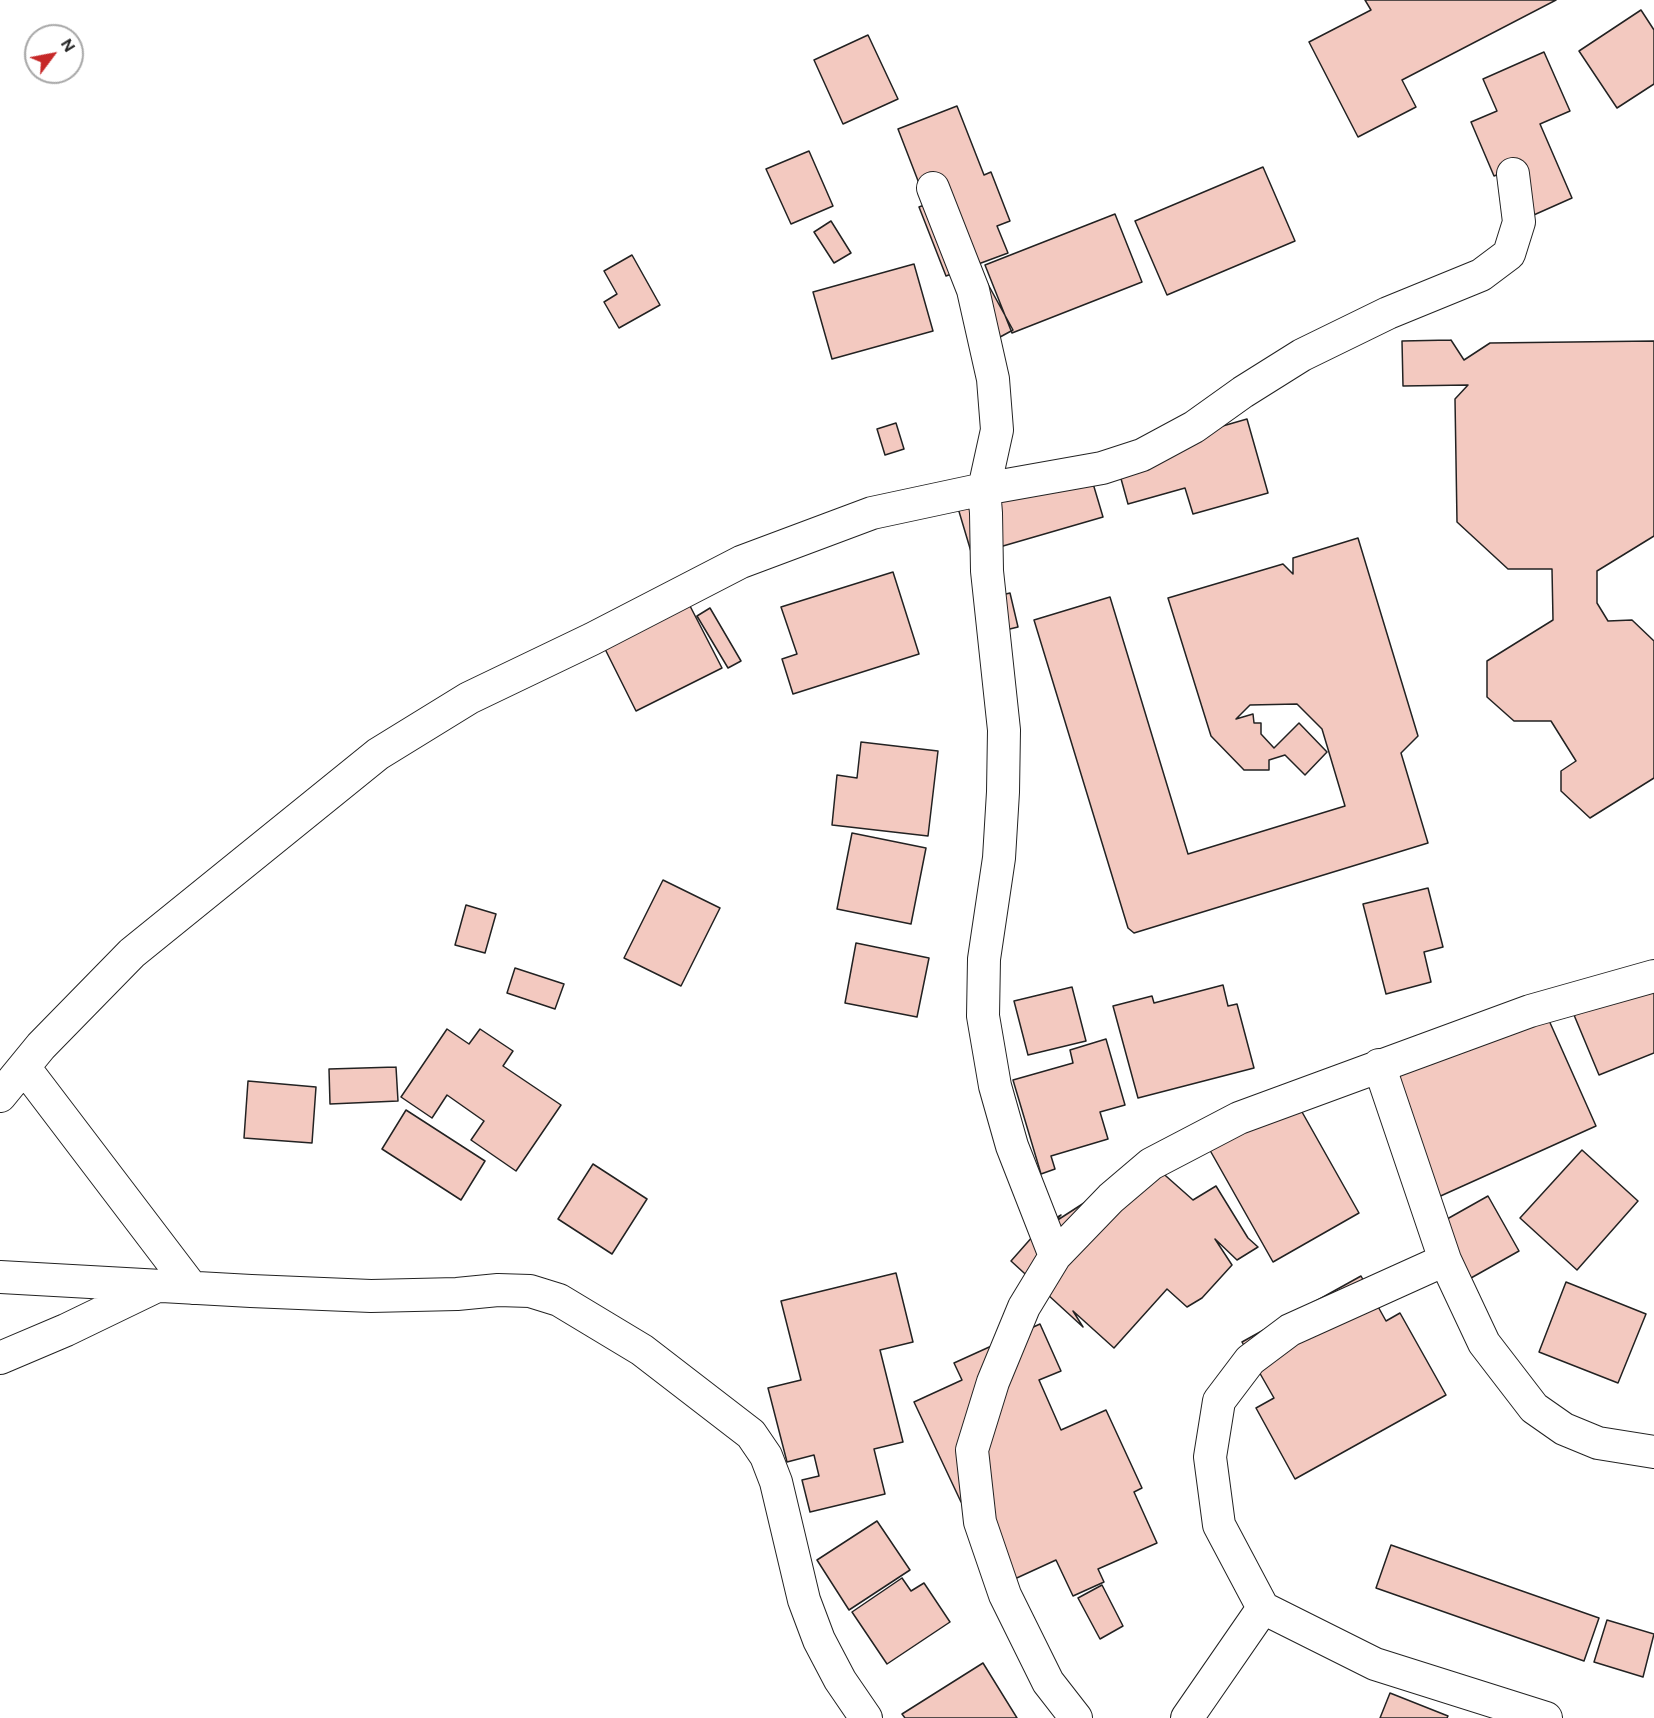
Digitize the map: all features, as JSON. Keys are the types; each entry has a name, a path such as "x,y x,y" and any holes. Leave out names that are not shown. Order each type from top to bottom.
{"street":[{"path":"0,1096 41,1046 132,953 378,754 469,698 592,639 741,562 872,513 984,489 1102,468 1142,455 1194,427 1243,392 1302,356 1388,313 1481,275 1509,254 1519,222 1513,174"},
{"path":"933,188 973,290 993,379 997,430 984,489 987,571 1004,730 1004,792 999,858 984,959 983,1016 994,1086 1012,1146 1055,1256"},
{"path":"1076,1718 1048,1682 1005,1594 980,1522 972,1450 993,1382 1024,1307 1055,1256 1110,1198 1151,1164 1239,1118 1530,1011 1654,976"},
{"path":"1379,1065 1445,1260 1484,1343 1534,1408 1564,1429 1598,1443 1654,1452"},
{"path":"24,1067 192,1288"},
{"path":"1445,1260 1290,1330 1250,1360 1220,1401 1210,1457 1219,1525 1263,1608 1375,1664 1546,1718"},
{"path":"0,1277 371,1296 457,1294 498,1290 530,1291 559,1299 642,1350 751,1434 766,1456 776,1482 804,1600 819,1640 840,1680 866,1718"},
{"path":"0,1358 66,1330 156,1286"},
{"path":"1187,1718 1263,1608"}],"building":[{"path":"1365,0 1556,0 1402,80 1416,107 1358,137 1309,42 1371,10"},
{"path":"1641,10 1654,30 1654,84 1617,108 1579,51"},
{"path":"868,35 898,99 843,124 814,60"},
{"path":"1544,52 1570,111 1540,124 1572,198 1527,218 1507,171 1494,176 1471,122 1497,111 1483,79"},
{"path":"957,106 984,175 991,172 1010,221 997,226 1008,253 946,276 919,207 927,204 898,129"},
{"path":"809,151 833,206 791,224 766,169"},
{"path":"1263,167 1295,241 1167,295 1135,221"},
{"path":"1115,214 1142,282 1012,333 985,265"},
{"path":"831,221 851,253 834,263 814,232"},
{"path":"632,255 660,305 619,328 604,302 617,294 604,271"},
{"path":"914,264 933,331 832,359 813,292"},
{"path":"978,266 1013,330 989,343"},
{"path":"1451,340 1464,360 1490,343 1654,341 1654,536 1597,571 1597,603 1608,621 1632,620 1654,641 1654,778 1590,818 1561,791 1561,771 1576,761 1551,721 1514,721 1487,697 1487,661 1553,620 1552,569 1508,569 1457,522 1455,399 1468,385 1403,386 1402,341"},
{"path":"1247,419 1268,493 1193,514 1185,488 1128,504 1115,457"},
{"path":"896,423 904,449 885,455 877,429"},
{"path":"1086,460 1103,517 972,555 955,498"},
{"path":"1358,538 1418,736 1401,753 1428,843 1134,933 1128,928 1034,620 1110,597 1188,854 1345,806 1322,729 1297,704 1250,705 1236,719 1253,714 1254,723 1261,723 1261,734 1274,748 1299,723 1327,752 1305,775 1285,755 1269,760 1269,770 1244,770 1211,736 1168,598 1283,564 1293,574 1293,558"},
{"path":"893,572 919,654 793,694 782,659 797,654 781,607"},
{"path":"1010,593 1018,627 985,635 977,601"},
{"path":"689,604 722,668 636,711 604,647"},
{"path":"710,608 741,661 728,668 697,616"},
{"path":"861,742 938,751 928,836 832,825 837,775 857,778"},
{"path":"852,833 926,848 911,924 837,909"},
{"path":"663,880 720,908 681,986 624,958"},
{"path":"1428,888 1443,947 1424,952 1431,982 1386,994 1363,904"},
{"path":"466,905 496,914 485,953 455,945"},
{"path":"856,943 929,958 917,1017 845,1003"},
{"path":"515,968 564,984 555,1009 507,993"},
{"path":"1654,974 1654,1053 1599,1075 1574,1015 1628,994"},
{"path":"1223,985 1228,1006 1237,1004 1254,1068 1138,1098 1113,1006 1152,996 1154,1003"},
{"path":"1072,987 1086,1041 1028,1055 1014,1001"},
{"path":"1539,998 1596,1126 1425,1203 1390,1074"},
{"path":"447,1029 469,1044 480,1029 513,1051 503,1066 561,1105 516,1171 471,1140 484,1121 447,1095 432,1118 401,1097"},
{"path":"1106,1039 1125,1105 1100,1112 1108,1139 1051,1156 1055,1169 1041,1174 1013,1080 1073,1063 1070,1050"},
{"path":"396,1067 398,1101 330,1104 329,1069"},
{"path":"248,1081 316,1087 312,1143 244,1138"},
{"path":"1293,1096 1359,1213 1273,1262 1207,1145"},
{"path":"406,1110 485,1161 461,1200 382,1149"},
{"path":"1582,1150 1638,1201 1577,1270 1520,1218"},
{"path":"1149,1161 1193,1200 1216,1186 1248,1238 1258,1247 1237,1260 1215,1239 1232,1265 1202,1298 1187,1307 1167,1289 1114,1348 1073,1311 1083,1327 1011,1261 1041,1227 1061,1215 1053,1223"},
{"path":"593,1164 647,1199 612,1254 558,1219"},
{"path":"1488,1196 1519,1251 1455,1287 1424,1232"},
{"path":"896,1273 913,1342 880,1350 903,1442 874,1449 885,1494 810,1512 802,1480 819,1476 814,1455 787,1462 768,1388 801,1380 781,1301"},
{"path":"1361,1276 1386,1321 1400,1313 1446,1395 1295,1479 1256,1408 1274,1398 1242,1342"},
{"path":"1566,1282 1646,1314 1618,1383 1539,1352"},
{"path":"1040,1324 1061,1371 1039,1380 1061,1430 1106,1410 1142,1488 1134,1492 1157,1543 1098,1569 1104,1582 1073,1596 1056,1560 1008,1582 983,1492 961,1502 914,1402 962,1380 954,1363"},
{"path":"877,1521 910,1570 849,1610 817,1560"},
{"path":"1391,1545 1599,1618 1584,1661 1376,1588"},
{"path":"902,1578 911,1591 924,1583 950,1622 887,1664 852,1612"},
{"path":"1102,1585 1123,1626 1100,1639 1078,1598"},
{"path":"1607,1620 1654,1634 1643,1677 1594,1662"},
{"path":"983,1663 1017,1718 905,1718 902,1714"},
{"path":"1390,1693 1448,1716 1447,1718 1380,1718"}]}
